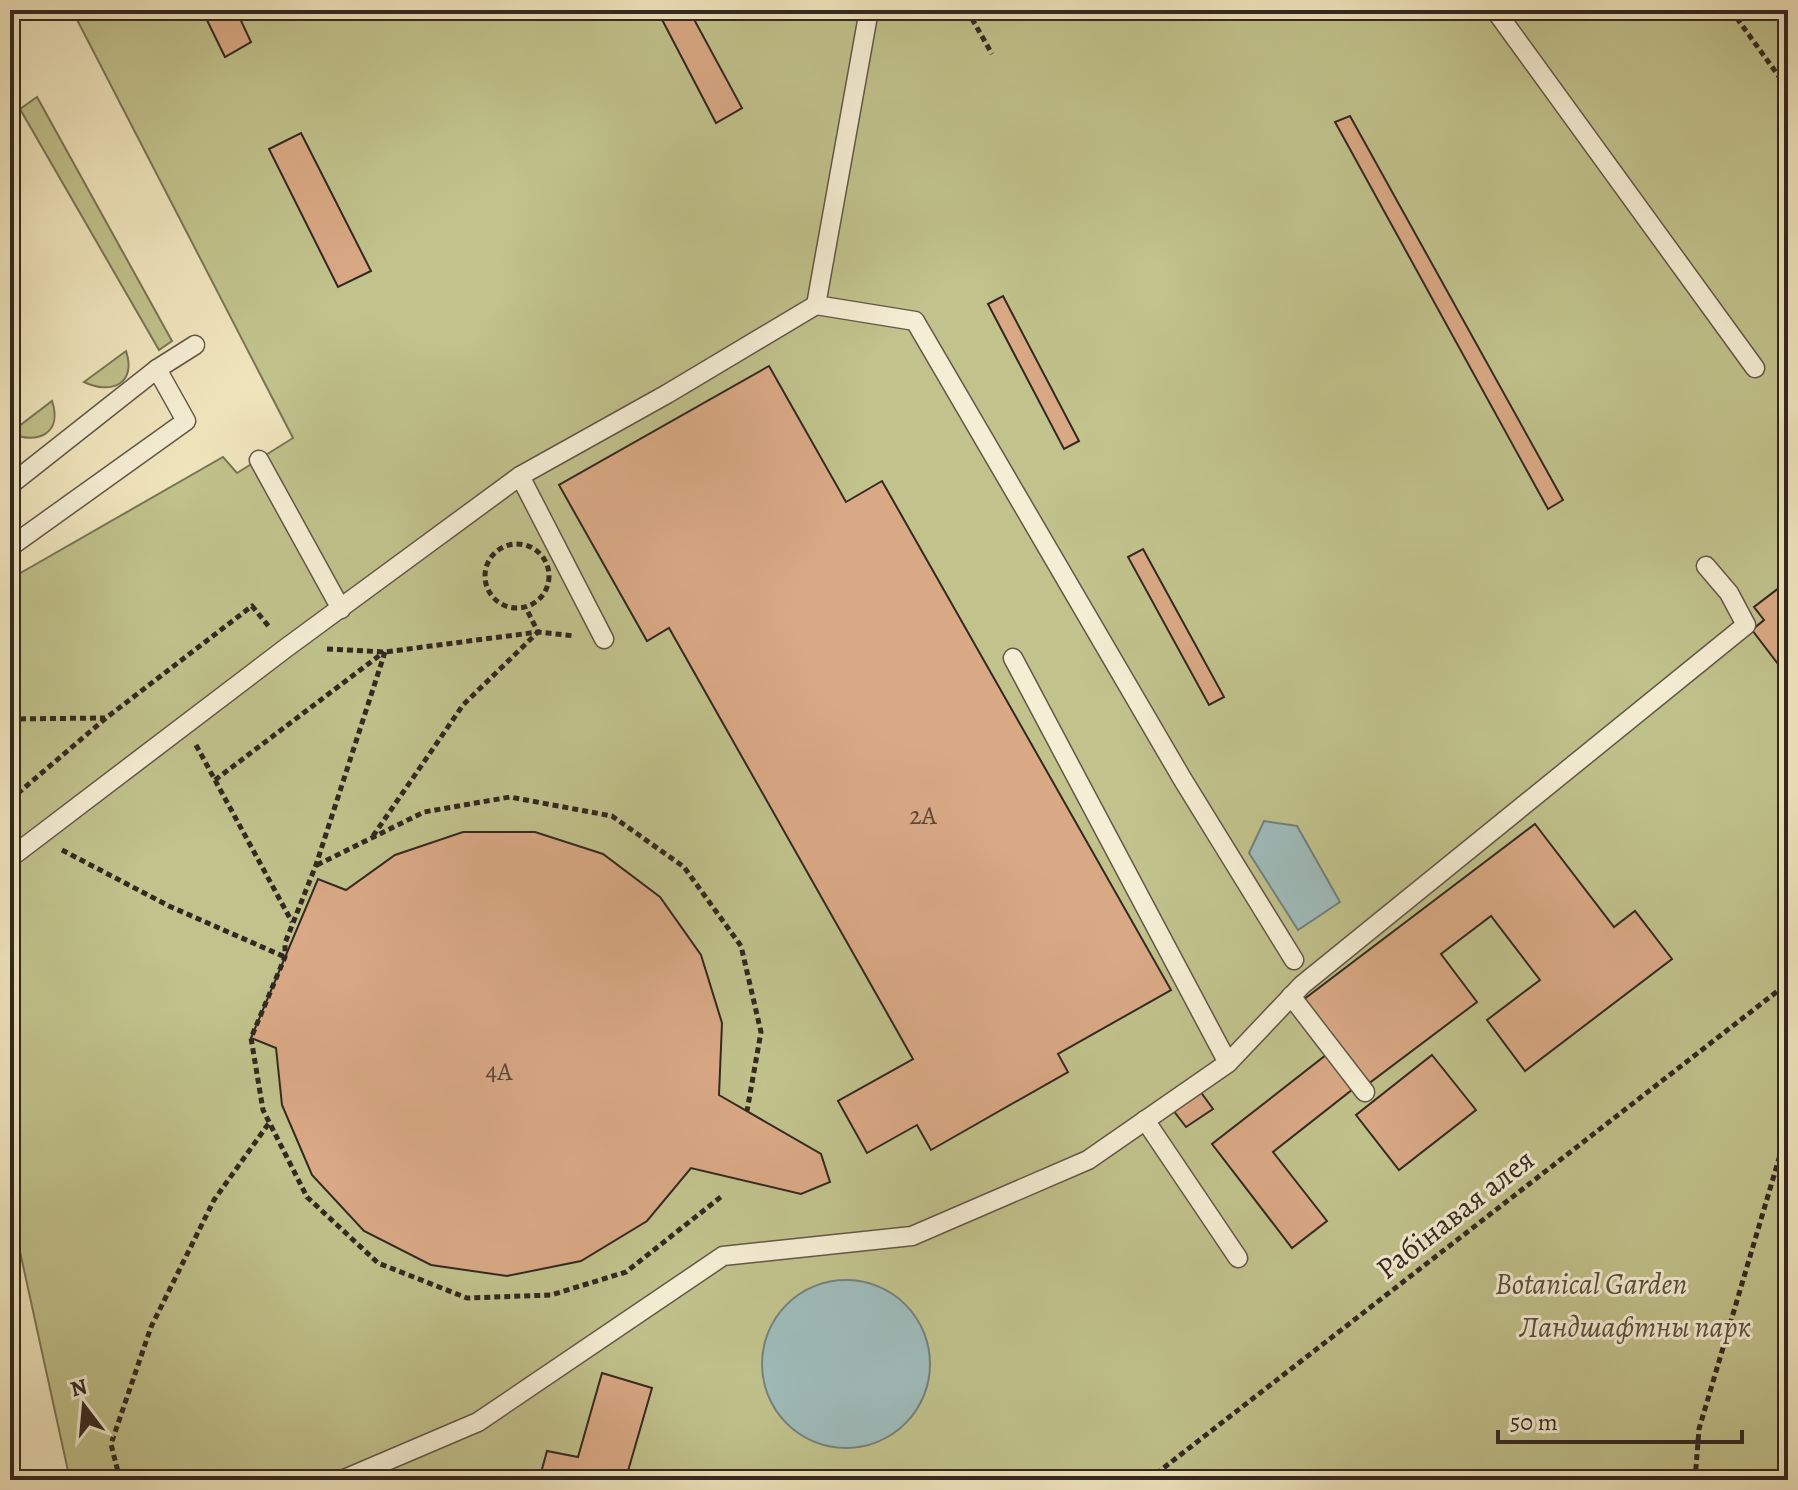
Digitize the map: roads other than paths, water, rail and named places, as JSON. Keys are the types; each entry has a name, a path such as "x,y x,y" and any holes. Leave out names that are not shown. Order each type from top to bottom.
{"lane":[{"path":"816,305 869,10"},
{"path":"1495,10 1755,368"},
{"path":"10,858 286,648 520,476 667,394 816,305 915,321 1183,780 1294,960"},
{"path":"10,485 157,369 195,345"},
{"path":"10,547 186,421 157,369"},
{"path":"259,460 341,609"},
{"path":"520,476 604,639"},
{"path":"342,1480 478,1422 723,1256 912,1236 1088,1160 1228,1063 1291,996 1746,625 1729,593 1706,566"},
{"path":"1013,658 1228,1063"},
{"path":"1291,996 1365,1092"},
{"path":"1145,1120 1238,1258"}],"water":[{"path":"1264,821 1297,826 1340,902 1298,930 1249,853"},
{"path":"846,1280 878,1287 905,1305 923,1332 930,1364 923,1396 905,1423 878,1441 846,1448 814,1441 787,1423 769,1396 762,1364 769,1332 787,1305 814,1287"}],"park label":[{"name":"Botanical Garden","path":"1591,1284"},
{"name":"Ландшафтны парк","path":"1635,1327"}]}
